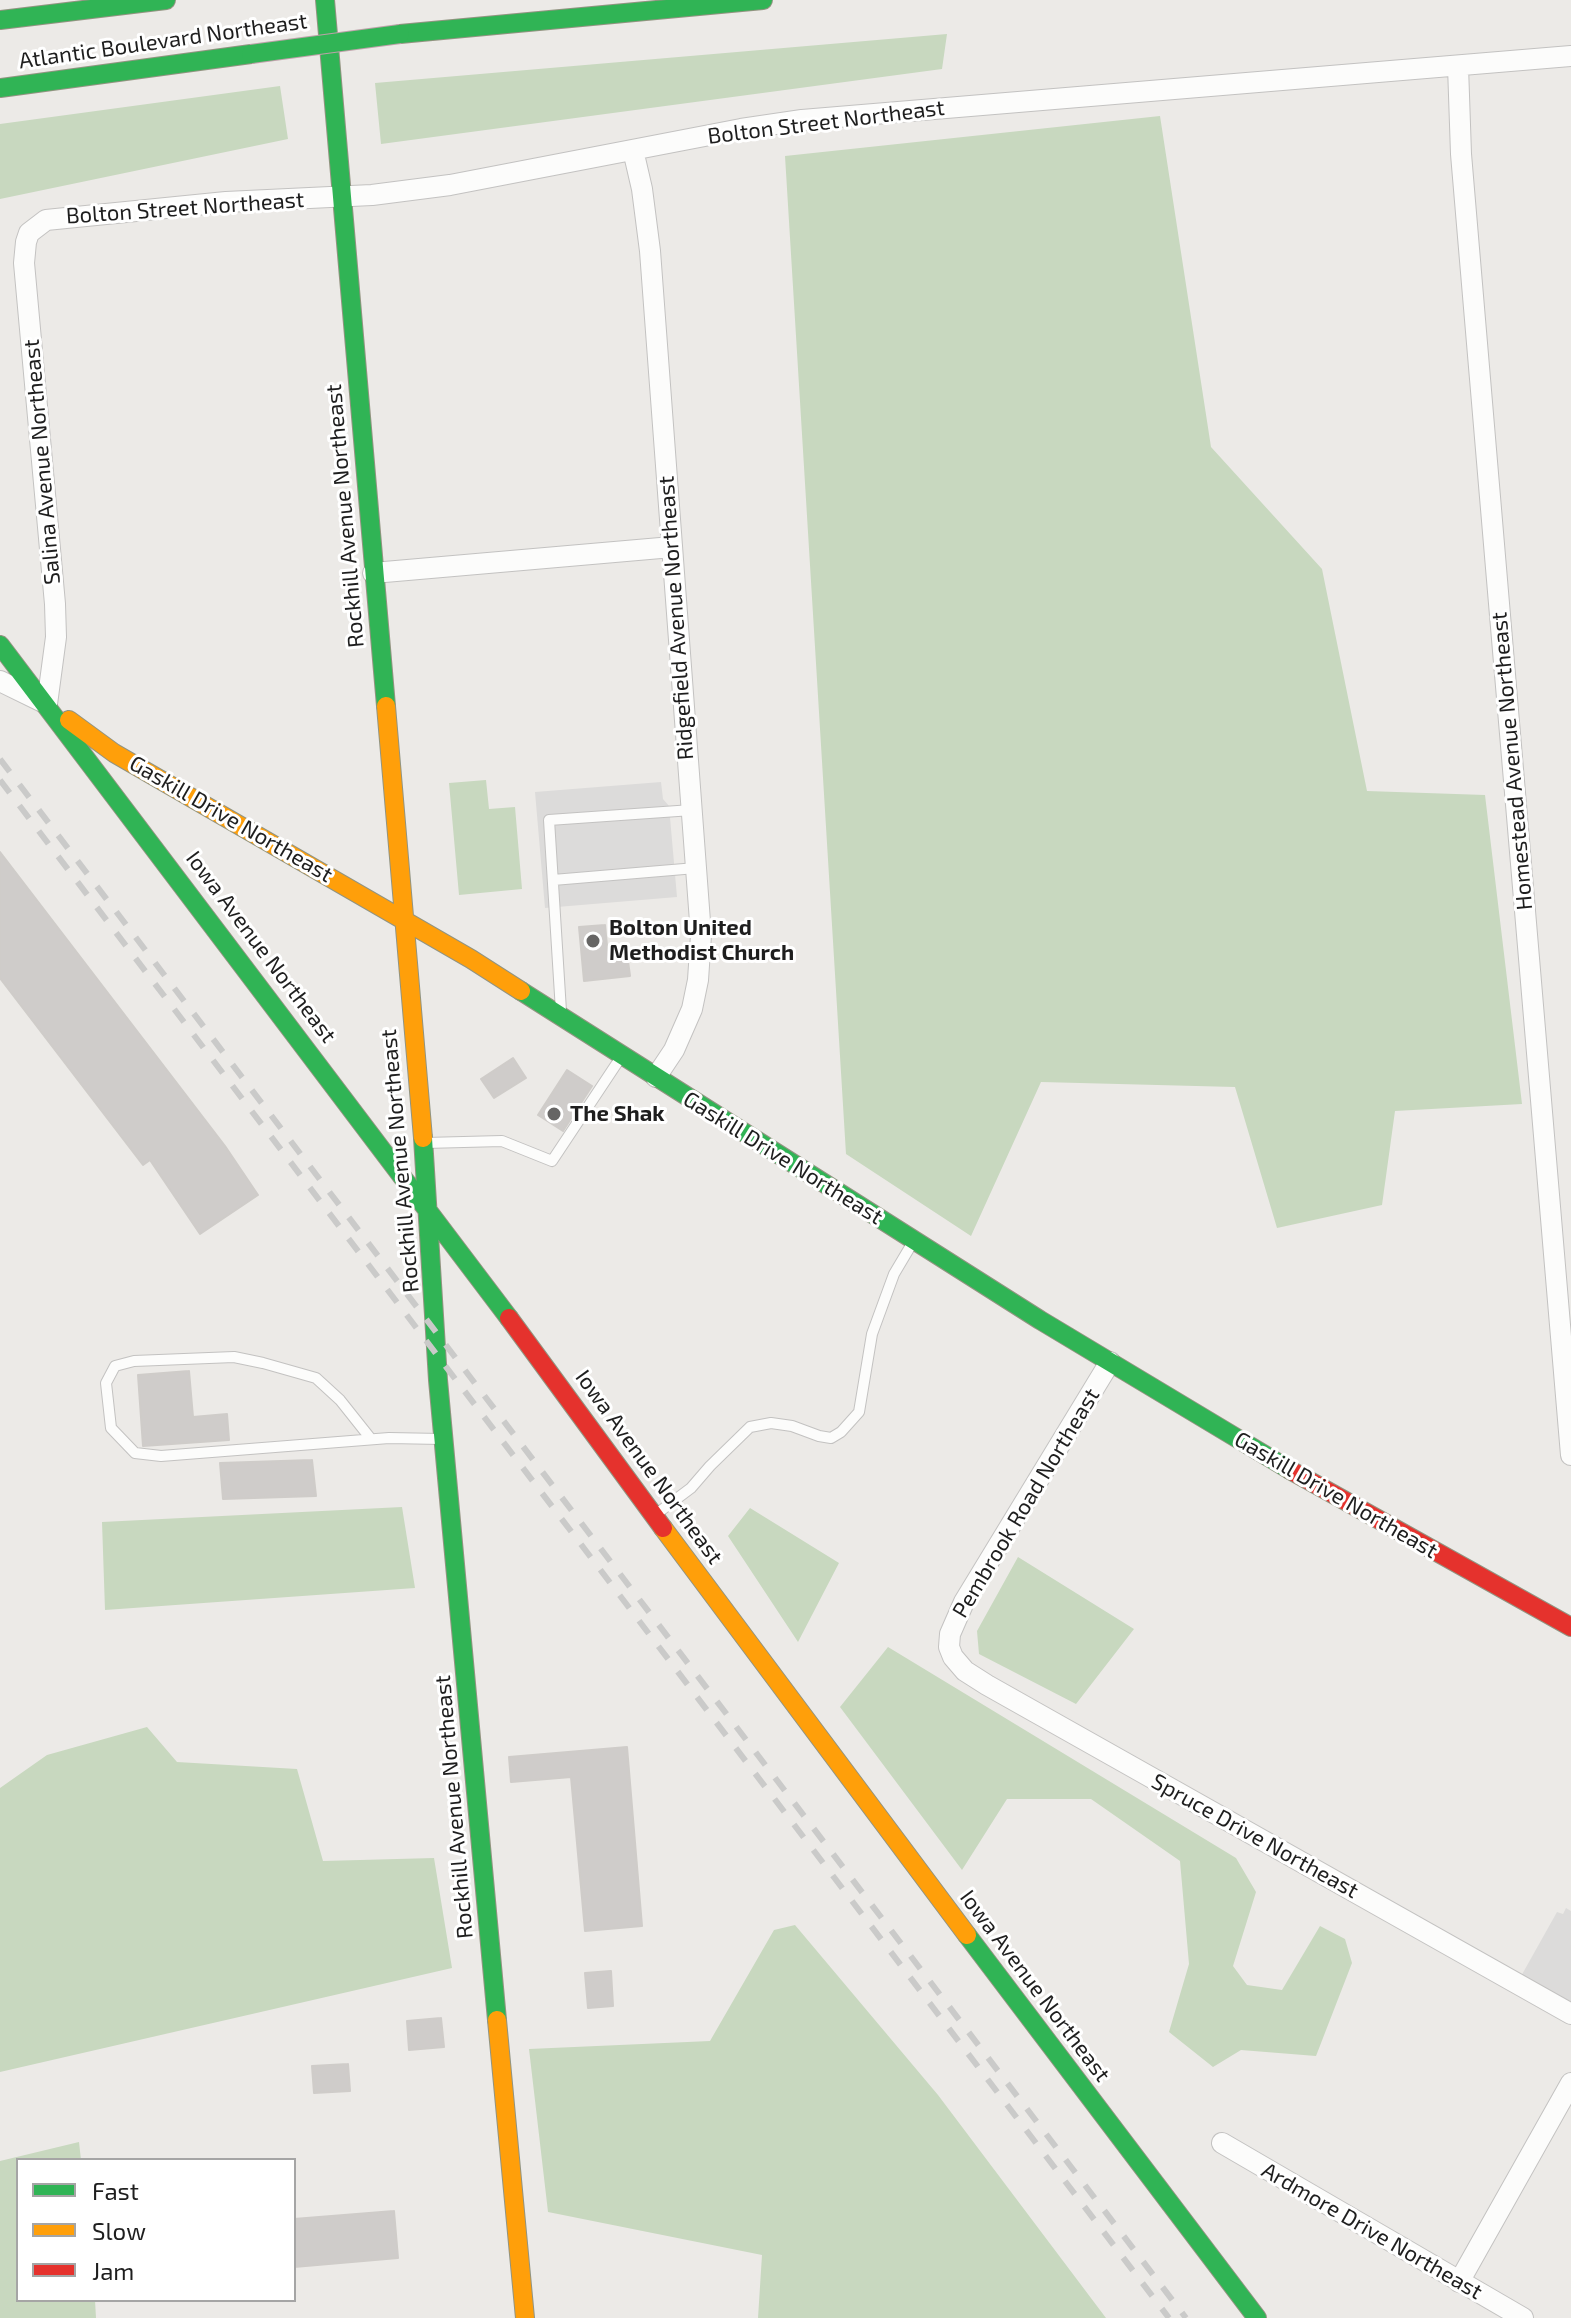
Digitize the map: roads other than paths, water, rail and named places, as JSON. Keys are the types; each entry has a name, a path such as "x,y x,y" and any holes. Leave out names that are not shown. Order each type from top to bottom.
{"main road":[{"name":"Atlantic Boulevard Northeast","path":"0,20 166,0"},
{"name":"Rockhill Avenue Northeast","path":"325,0 429,1209 443,1439 525,2318"},
{"name":"Atlantic Boulevard Northeast","path":"0,88 400,34 763,0"},
{"name":"Iowa Avenue Northeast","path":"0,645 429,1209 912,1863 1257,2318"},
{"name":"Gaskill Drive Northeast","path":"47,704 114,753 404,920 1110,1362 1295,1473 1570,1621"}],"street":[{"name":"Bolton Street Northeast","path":"38,224 58,217 226,202 341,197 450,185 802,120 1571,56"},
{"name":"Homestead Avenue Northeast","path":"1458,66 1462,170 1571,1455"},
{"name":"Ridgefield Avenue Northeast","path":"633,150 642,189 650,251 701,935 698,980 687,1023 656,1077"},
{"name":"Salina Avenue Northeast","path":"38,224 29,233 24,263 55,604 56,637 47,704"},
{"path":"373,573 672,547"},
{"name":"Gaskill Drive Northeast","path":"0,681 47,704"},
{"name":"Pembrook Road Northeast","path":"949,1647 950,1634 964,1602 1110,1362"},
{"name":"Spruce Drive Northeast","path":"949,1647 965,1671 987,1685 1571,2014"},
{"path":"1459,2282 1571,2083"},
{"name":"Ardmore Drive Northeast","path":"1222,2143 1523,2318"}],"lane":[{"path":"561,1017 549,820 692,810"},
{"path":"553,880 696,868"},
{"path":"423,1143 502,1141 552,1161 622,1056"},
{"path":"654,1515 691,1488 750,1427 771,1423 831,1438 841,1432 859,1412 872,1334 894,1274 914,1240"},
{"path":"371,1439 340,1400 316,1378 263,1363 234,1357 134,1361 115,1366 106,1383 111,1428 135,1453 161,1456 371,1439 443,1439"}],"railway":[{"path":"0,759 1186,2318"},
{"path":"0,780 1169,2318"}],"place":[{"name":"Bolton United Methodist Church","path":"593,941"},
{"name":"The Shak","path":"554,1114"}]}
